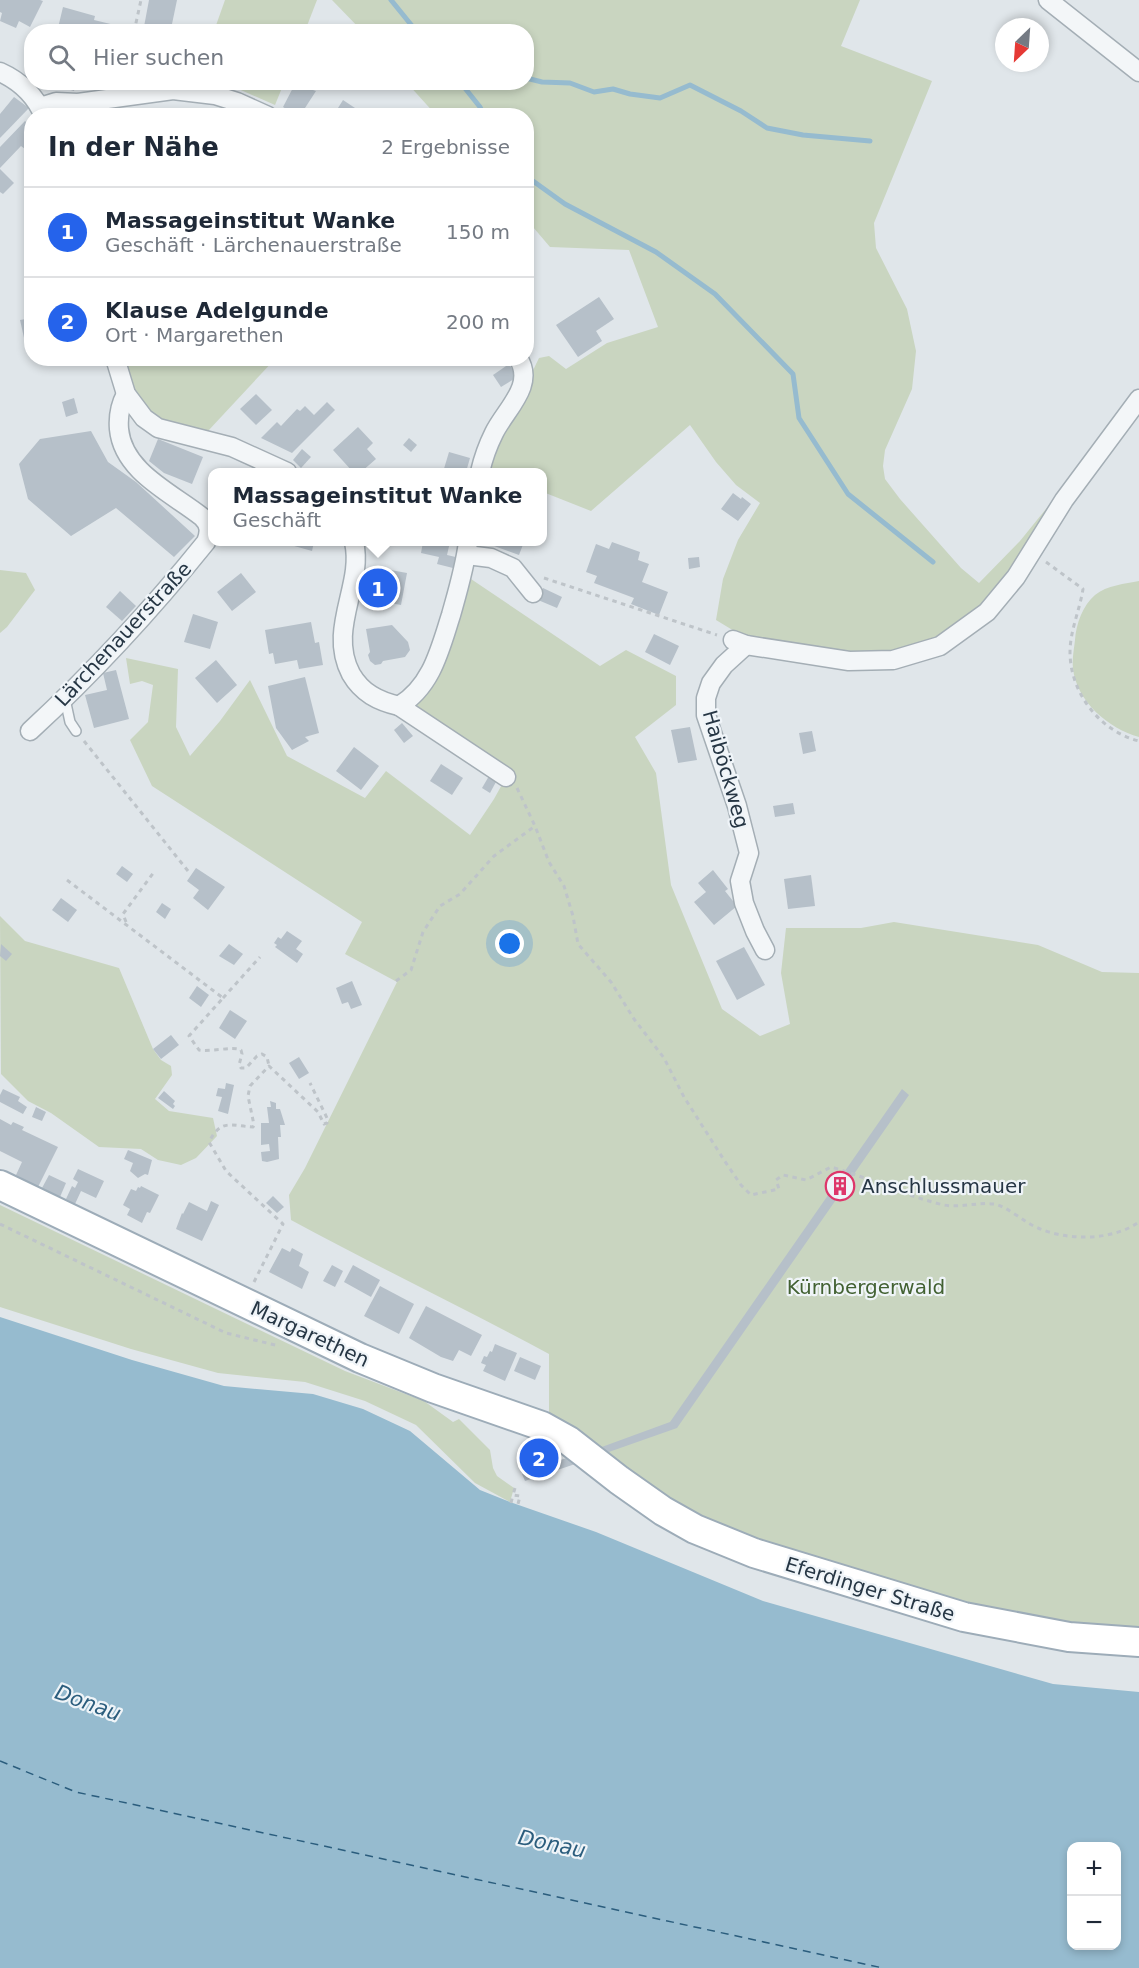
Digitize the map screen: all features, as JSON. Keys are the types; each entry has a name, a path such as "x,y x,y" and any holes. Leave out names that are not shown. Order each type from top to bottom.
{"main road":[{"name":"Margarethen","path":"0,1185 377,1366 542,1426 569,1441 619,1480"},
{"name":"Eferdinger Straße","path":"619,1480 663,1511 695,1529 754,1553 964,1617 1069,1637 1139,1642"}],"street":[{"path":"1048,0 1139,72"},
{"path":"0,72 20,82 24,87"},
{"path":"26,90 40,108"},
{"path":"47,108 56,102 78,104 173,90 215,95 250,108"},
{"path":"117,366 126,394 144,418 158,428 232,447 278,468"},
{"path":"481,468 494,431 521,390 525,378 523,366"},
{"name":"Lärchenauerstraße","path":"126,394 120,409 119,422 123,450 134,465 202,517 208,527"},
{"path":"740,643 849,661 893,660 940,646 987,612 1016,578 1064,500 1139,399"},
{"name":"Lärchenauerstraße","path":"30,731 65,699 181,572 206,542 208,535"},
{"path":"355,546 343,645 348,668 357,684 376,699 399,706 506,777"},
{"path":"399,706 419,690 436,661 461,580 467,548 513,568 533,593"},
{"name":"Haiböckweg","path":"740,643 711,683 706,698 706,716 737,806 749,853 740,882 744,903 765,950"}],"lane":[{"path":"65,699 70,722 76,731"}],"path":[{"path":"136,24 141,0"},
{"path":"1031,552 1083,589 1070,650 1072,673 1078,690 1098,717 1114,729 1139,741"},
{"path":"518,573 529,573 740,643"},
{"path":"76,731 188,871"},
{"path":"506,777 521,795 549,862 564,886 578,944 611,982 664,1058 684,1097 724,1160 741,1185 751,1195 780,1189 776,1180 783,1175 806,1180 831,1167 862,1176 906,1195 947,1205 996,1204 1038,1228 1072,1238 1129,1229 1139,1222"},
{"path":"396,981 411,970 423,932 440,906 460,894 494,856 535,826"},
{"path":"126,924 123,914 154,872"},
{"path":"67,880 223,998"},
{"path":"260,957 189,1036 199,1050 212,1052 236,1048 241,1050 239,1065 241,1068 246,1068 257,1056 262,1054 267,1057 269,1066 318,1112 324,1124 327,1123 328,1120 310,1083"},
{"path":"260,1269 284,1224 226,1171 209,1142 217,1130 228,1124 253,1127 248,1096 250,1086 269,1066"},
{"path":"0,1224 226,1333 279,1346"},
{"path":"511,1503 515,1488"},
{"path":"513,1494 520,1496 518,1504"}],"green space":[{"path":"225,0 317,0 308,24 216,24"},
{"path":"332,0 860,0 841,46 932,81 874,223 876,248 907,309 916,351 912,389 885,450 883,466 885,479 961,568 979,583 1020,541 1071,478 1000,591 942,639 875,658 749,640 716,620 723,579 738,540 760,503 736,485 716,462 690,425 591,511 547,494 547,468 492,468 487,465 539,358 549,356 566,369 607,343 658,327 629,250 550,247 534,228 534,108 430,108 413,90 534,90 534,24 355,24"},
{"path":"241,90 281,90 275,105"},
{"path":"124,366 268,366 208,431 171,423 152,415 127,382"},
{"path":"0,570 26,573 35,590 0,633"},
{"name":"Kürnbergerwald","path":"471,579 600,666 626,650 676,676 676,705 635,737 656,773 671,885 722,1009 760,1036 790,1024 781,973 786,928 861,928 894,922 1038,945 1102,972 1139,973 1139,1634 972,1610 729,1530 691,1513 549,1415 549,1354 291,1220 289,1195 305,1168 397,982 345,954 362,922 152,786 130,740 148,722 153,685 142,681 130,684 126,658 178,669 176,727 190,756 220,721 250,680 287,756 365,798 386,771 470,835 510,770 416,709 418,700 441,668"},
{"path":"1139,581 1139,737 1116,727 1087,702 1075,680 1073,661 1079,621 1091,599 1105,589"},
{"path":"0,916 25,941 119,968 153,1049 161,1060 171,1066 172,1075 155,1099 169,1111 213,1118 217,1136 196,1158 181,1165 158,1160 141,1149 99,1147 51,1113 28,1101 1,1074"},
{"path":"0,1205 345,1371 424,1401 453,1422 459,1419 490,1450 497,1476 514,1488 510,1502 475,1483 416,1425 365,1401 305,1382 218,1373 131,1349 0,1307"}],"water":[{"name":"Donau","path":"0,1317 132,1360 224,1386 313,1394 363,1409 410,1431 480,1490 596,1532 763,1601 1053,1684 1139,1692 1139,1968 0,1968"}],"building":[{"path":"0,0 43,1 32,24 19,21 16,28 0,21 2,13 0,12"},
{"path":"149,0 177,0 172,24 144,24"},
{"path":"63,7 95,16 94,20 110,24 59,24"},
{"path":"292,90 316,91 305,108 283,107"},
{"path":"14,97 29,108 24,108 24,113 0,138 0,114"},
{"path":"343,100 355,108 338,108"},
{"path":"24,122 24,148 21,146 0,168 0,147"},
{"path":"0,169 14,183 3,194 0,192"},
{"path":"599,297 614,319 596,331 602,341 578,357 556,325"},
{"path":"24,319 24,338 20,320"},
{"path":"506,366 510,366 517,377 501,387 493,375"},
{"path":"256,394 272,410 256,425 240,409"},
{"path":"74,398 78,413 66,417 62,402"},
{"path":"327,402 335,410 292,453 261,438 277,422 281,426 297,409 300,411 305,406 314,415"},
{"path":"358,427 373,443 367,449 376,459 366,468 349,468 333,450"},
{"path":"91,431 108,462 136,482 195,536 174,557 116,508 71,536 28,499 19,464 40,439"},
{"path":"409,438 417,445 411,452 403,445"},
{"path":"158,439 203,457 192,484 164,473 149,461"},
{"path":"302,449 311,457 301,468 293,460"},
{"path":"449,452 470,458 467,468 444,468"},
{"path":"733,493 751,504 738,521 721,509"},
{"path":"612,542 640,552 638,560 649,564 642,582 668,592 659,615 631,604 634,598 594,583 597,576 586,572 596,544 609,549"},
{"path":"294,546 313,546 312,551"},
{"path":"422,546 449,546 447,555 460,558 457,569 437,564 439,557 421,553"},
{"path":"494,546 522,546 519,555"},
{"path":"699,557 700,567 689,569 688,558"},
{"path":"374,567 407,573 401,605 368,599"},
{"path":"241,573 256,592 232,611 217,592"},
{"path":"543,588 562,597 557,608 538,600"},
{"path":"120,591 136,606 122,621 106,607"},
{"path":"193,614 218,622 210,649 184,642"},
{"path":"311,622 315,643 319,642 323,665 299,669 297,660 275,664 273,653 269,654 265,630"},
{"path":"392,625 408,642 410,650 405,657 383,661 375,665 370,661 368,655 370,652 366,629"},
{"path":"654,634 679,646 670,665 645,652"},
{"path":"216,660 237,685 217,703 195,678"},
{"path":"116,670 129,719 94,728 85,695 107,690 103,673"},
{"path":"305,677 319,733 305,737 309,741 292,750 276,728 268,686"},
{"path":"402,723 413,736 404,743 394,730"},
{"path":"690,727 697,760 678,763 671,730"},
{"path":"812,731 816,751 803,754 799,733"},
{"path":"354,747 379,766 361,790 336,771"},
{"path":"441,764 463,778 452,795 430,781"},
{"path":"489,776 497,780 490,793 482,788"},
{"path":"793,803 795,814 775,817 773,806"},
{"path":"122,866 133,874 127,882 116,874"},
{"path":"196,868 225,887 208,910 193,898 199,890 187,881"},
{"path":"713,870 728,889 725,891 737,906 714,925 694,902 706,892 698,883"},
{"path":"811,875 815,906 788,909 784,879"},
{"path":"61,898 77,910 68,922 52,910"},
{"path":"162,903 171,909 165,919 156,912"},
{"path":"287,931 302,941 296,949 303,954 297,963 275,947 277,945 274,943 278,937 281,939"},
{"path":"1,944 12,954 6,961 0,956"},
{"path":"229,944 243,954 234,965 219,956"},
{"path":"744,947 765,985 737,1000 716,961"},
{"path":"352,981 362,1005 351,1009 348,1002 342,1004 336,988"},
{"path":"197,986 209,995 201,1007 189,998"},
{"path":"230,1010 247,1021 235,1039 219,1028"},
{"path":"171,1035 179,1045 161,1059 153,1049"},
{"path":"299,1057 309,1073 299,1079 289,1063"},
{"path":"226,1083 234,1085 228,1114 218,1111 222,1097 216,1096 218,1088 225,1089"},
{"path":"3,1089 20,1097 18,1101 27,1107 23,1114 0,1102"},
{"name":"Anschlussmauer","path":"902,1089 909,1095 677,1428 606,1453 599,1448 670,1422"},
{"path":"164,1091 175,1101 173,1109 158,1098"},
{"path":"270,1101 276,1103 276,1109 280,1109 285,1125 280,1125 279,1159 267,1162 262,1161 261,1152 270,1151 269,1144 261,1145 261,1123 269,1123 267,1107 271,1107"},
{"path":"36,1107 46,1112 42,1121 32,1117"},
{"path":"0,1119 11,1125 13,1122 24,1127 22,1130 58,1147 38,1187 16,1175 22,1162 0,1151"},
{"path":"128,1150 152,1160 148,1175 145,1174 138,1178 130,1171 133,1163 124,1159"},
{"path":"78,1169 104,1181 96,1198 81,1191 75,1204 66,1199 72,1186 75,1188 78,1182 73,1179"},
{"path":"49,1175 66,1183 60,1197 42,1188"},
{"path":"141,1186 159,1195 142,1223 127,1215 130,1209 123,1205 131,1189 136,1191"},
{"path":"273,1196 284,1207 277,1213 266,1203"},
{"path":"211,1201 219,1205 202,1241 176,1229 189,1202 207,1211"},
{"path":"282,1248 290,1252 292,1248 303,1254 299,1266 309,1272 302,1289 269,1272"},
{"path":"332,1265 343,1271 335,1287 323,1281"},
{"path":"353,1265 380,1280 371,1297 344,1282"},
{"path":"380,1286 414,1304 399,1334 364,1316"},
{"path":"426,1306 482,1335 471,1356 459,1350 453,1361 441,1357 409,1338"},
{"path":"495,1344 517,1353 505,1381 483,1371 486,1365 481,1363 484,1356 487,1357 490,1351 492,1352"},
{"path":"520,1357 541,1366 535,1380 514,1371"},
{"path":"549,1441 557,1461 573,1456 581,1462 525,1481 522,1474 528,1471 520,1451"}],"waterway":[{"path":"391,0 410,24"},
{"path":"534,80 570,83 594,92 613,89 660,98 690,85 741,111 767,128 803,135 870,141"},
{"path":"466,90 480,108"},
{"path":"534,182 565,204 656,252 715,294 793,374 799,418 848,494 933,562"}],"ferry route":[{"path":"0,1761 76,1792 883,1968"}],"place":[{"name":"Massageinstitut Wanke","path":"378,588"},
{"name":"Anschlussmauer","path":"840,1186"},
{"name":"Klause Adelgunde","path":"539,1458"}]}
